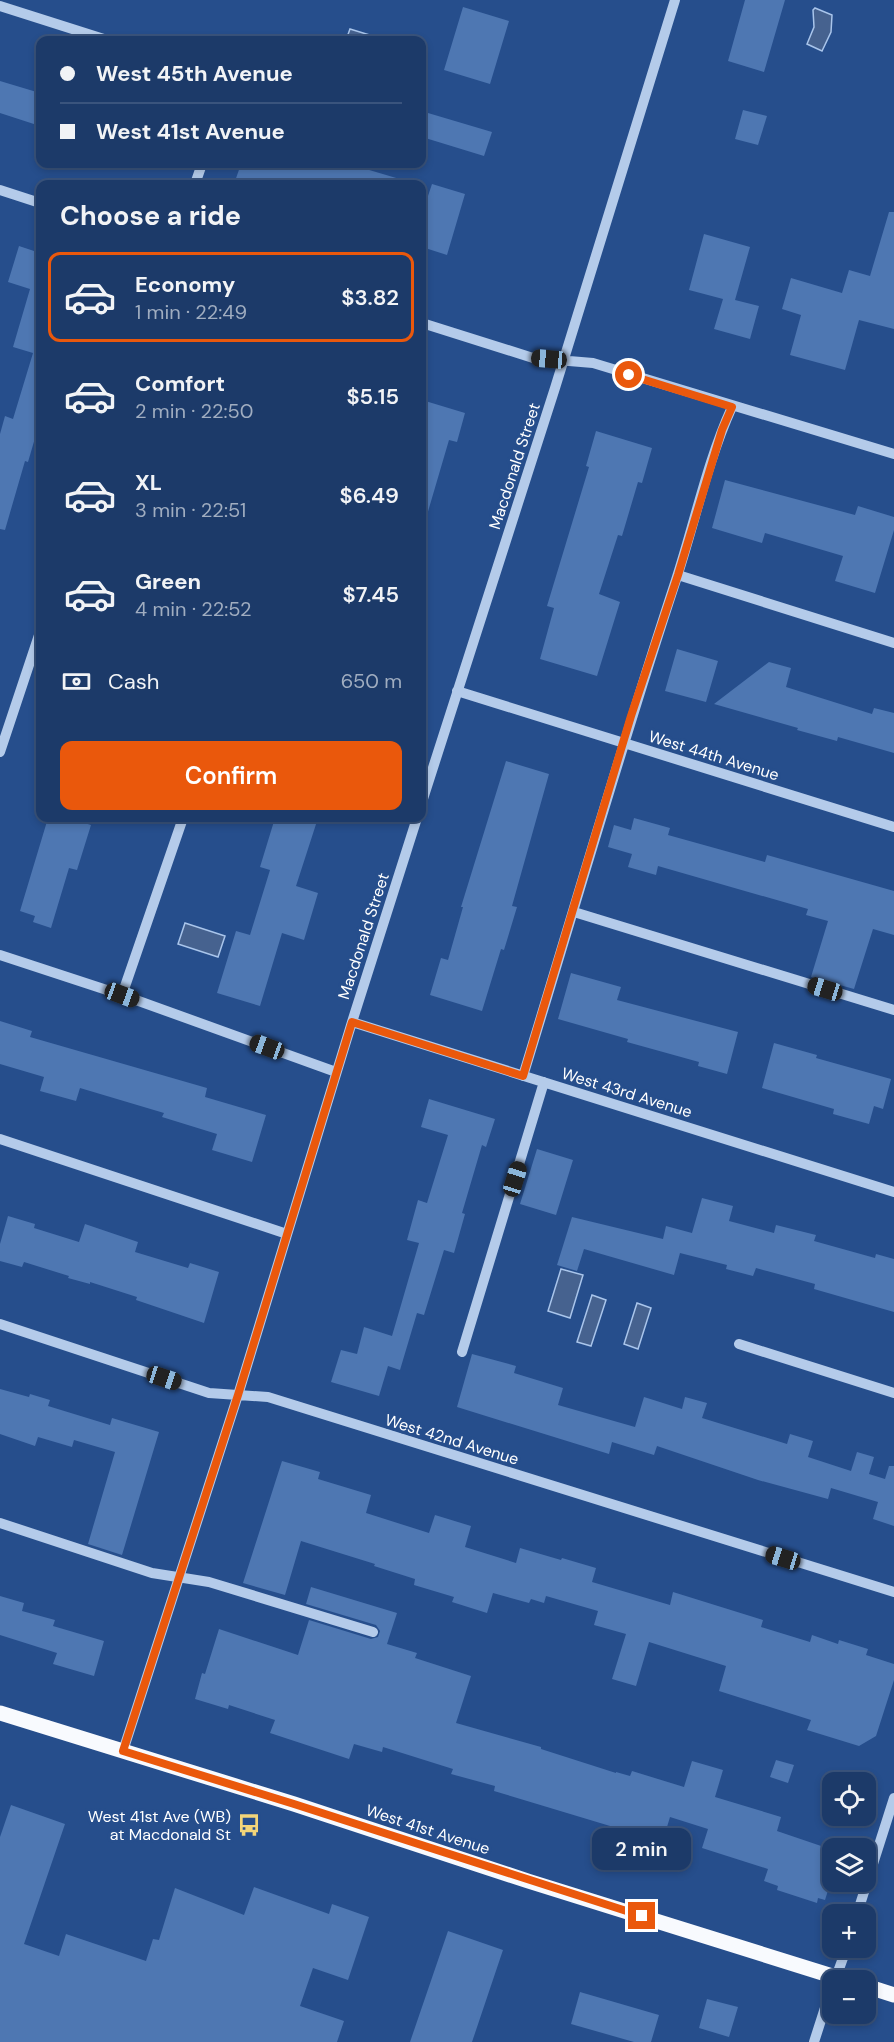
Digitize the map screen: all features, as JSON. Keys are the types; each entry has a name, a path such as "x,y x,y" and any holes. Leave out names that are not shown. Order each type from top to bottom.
{"main road":[{"name":"West 41st Avenue","path":"0,1713 294,1804 822,1976"},
{"path":"876,1989 894,1995"}],"street":[{"name":"Macdonald Street","path":"426,789 564,360 675,0"},
{"path":"0,6 94,36"},
{"path":"0,190 36,202"},
{"path":"426,324 533,358 593,363 732,407 894,454"},
{"path":"523,1076 623,743 722,430 732,407"},
{"path":"678,575 894,643"},
{"path":"0,752 36,644"},
{"name":"West 44th Avenue","path":"457,691 894,827"},
{"path":"122,995 182,822"},
{"name":"Macdonald Street","path":"123,1751 238,1395 336,1072 416,822"},
{"path":"573,912 894,1010"},
{"path":"0,955 122,995 336,1072"},
{"name":"West 43rd Avenue","path":"352,1022 894,1192"},
{"path":"462,1352 544,1082"},
{"path":"0,1139 287,1234"},
{"name":"West 42nd Avenue","path":"0,1324 209,1393 268,1397 894,1593"},
{"path":"738,1344 894,1393"},
{"path":"0,1523 152,1574 209,1582 373,1632"},
{"path":"860,1904 894,1798"},
{"path":"814,2042 822,2021"}],"water":[{"path":"815,8 832,15 831,32 822,51 807,44 814,27 813,10"},
{"path":"350,29 373,36 347,36"},
{"path":"185,923 225,936 218,957 178,944"},
{"path":"561,1269 583,1275 570,1318 548,1311"},
{"path":"592,1295 606,1300 591,1346 577,1342"},
{"path":"637,1303 651,1308 638,1349 624,1344"}],"building":[{"path":"745,0 785,0 764,72 728,61"},
{"path":"463,7 509,21 490,84 444,70"},
{"path":"0,81 36,92 36,125 0,113"},
{"path":"743,110 767,116 758,145 735,139"},
{"path":"428,113 492,132 484,156 426,138"},
{"path":"240,168 362,168 403,180 235,180"},
{"path":"432,184 465,194 447,255 426,248 427,199"},
{"path":"889,212 894,212 894,329 859,320 845,370 790,355 801,315 782,309 791,278 842,293 849,270 870,276"},
{"path":"704,234 750,247 735,300 759,306 750,339 714,329 723,299 689,290"},
{"path":"19,246 36,252 36,435 28,462 25,461 5,530 0,529 0,434 5,416 13,419 33,353 13,347 30,289 8,282"},
{"path":"426,401 465,413 457,442 449,440 427,515"},
{"path":"596,431 652,448 642,483 638,482 622,536 618,535 599,594 620,602 597,676 540,659 554,608 547,606 589,467 586,466"},
{"path":"725,480 855,515 858,506 894,517 894,530 875,593 835,581 843,556 765,533 762,543 712,528"},
{"path":"677,649 718,661 706,702 665,691"},
{"path":"769,662 791,668 786,687 872,714 874,708 894,713 894,753 838,737 837,741 714,704"},
{"path":"506,761 549,774 512,906 517,907 482,1011 430,995 441,958 448,960 463,907 461,907"},
{"path":"634,818 670,828 668,835 765,862 767,855 894,891 894,935 873,929 854,989 811,977 828,921 806,915 808,909 658,866 656,875 628,867 632,854 608,847 614,825 631,830"},
{"path":"47,822 81,822 91,825 77,870 69,868 51,928 33,922 35,916 20,911"},
{"path":"274,822 317,822 296,886 318,893 304,940 282,933 260,1006 217,993 236,931 250,935 270,870 260,867"},
{"path":"571,973 621,987 617,1000 738,1032 727,1074 698,1066 699,1062 627,1042 628,1039 558,1019"},
{"path":"0,1021 32,1031 30,1037 207,1088 205,1097 266,1115 252,1162 212,1150 217,1134 162,1117 164,1113 80,1088 76,1101 40,1091 44,1077 0,1064"},
{"path":"774,1043 817,1055 816,1058 891,1079 883,1109 874,1106 869,1124 833,1114 834,1109 762,1088"},
{"path":"429,1099 495,1119 486,1147 482,1145 462,1213 465,1214 454,1253 444,1250 424,1315 417,1313 400,1370 388,1366 379,1396 331,1382 341,1350 357,1354 364,1327 392,1336 419,1243 407,1240 418,1200 427,1203 448,1135 421,1127"},
{"path":"537,1149 573,1160 556,1215 520,1204"},
{"path":"702,1198 733,1206 729,1221 774,1233 776,1225 816,1235 814,1241 875,1258 876,1254 894,1259 894,1312 814,1289 815,1284 756,1268 753,1276 726,1269 727,1265 680,1253 674,1275 584,1249 577,1271 557,1265 572,1217 663,1239 666,1226 692,1233"},
{"path":"8,1216 35,1224 34,1228 79,1242 85,1224 138,1242 135,1252 188,1268 190,1263 219,1272 204,1323 90,1282 90,1284 68,1278 69,1276 24,1262 22,1267 0,1261 0,1244"},
{"path":"472,1354 516,1366 514,1373 563,1388 558,1405 635,1427 644,1397 682,1409 685,1397 707,1403 702,1418 787,1444 790,1434 813,1441 808,1457 851,1471 857,1452 874,1457 869,1474 885,1479 889,1466 894,1466 894,1526 873,1519 878,1502 831,1488 828,1499 758,1480 657,1446 654,1455 612,1442 609,1454 457,1407"},
{"path":"0,1389 50,1400 48,1406 110,1425 112,1418 159,1432 122,1555 88,1544 115,1452 74,1440 72,1447 38,1437 35,1446 0,1434"},
{"path":"282,1461 320,1472 318,1479 371,1495 366,1513 429,1533 435,1515 471,1526 465,1547 516,1563 520,1548 561,1560 562,1558 596,1568 592,1582 670,1605 673,1592 763,1620 761,1627 810,1642 812,1635 838,1644 839,1640 868,1649 866,1655 894,1664 894,1680 876,1736 859,1746 807,1730 811,1720 719,1691 726,1666 649,1642 636,1686 612,1679 626,1634 594,1625 598,1611 546,1596 544,1603 531,1599 529,1603 493,1593 487,1613 452,1602 454,1597 414,1585 415,1579 301,1541 285,1595 243,1583"},
{"path":"311,1587 397,1613 387,1644 417,1653 415,1658 471,1676 456,1723 541,1747 541,1749 616,1773 630,1776 632,1771 684,1787 692,1761 723,1770 715,1797 781,1817 777,1831 822,1846 822,1892 828,1892 825,1900 818,1898 817,1903 777,1890 778,1886 764,1881 768,1869 702,1848 708,1829 670,1817 664,1837 632,1827 630,1832 494,1791 495,1786 451,1774 453,1769 383,1747 382,1752 354,1744 349,1759 270,1733 275,1720 229,1705 228,1709 195,1699 202,1673 205,1674 219,1629 298,1655 309,1620 371,1639 378,1637 380,1631 376,1625 306,1604"},
{"path":"0,1596 24,1603 22,1611 55,1620 53,1626 104,1641 94,1676 53,1664 57,1653 0,1635"},
{"path":"776,1760 794,1765 788,1783 770,1777"},
{"path":"11,1805 65,1824 24,1944 59,1956 66,1934 146,1961 153,1939 159,1940 175,1888 244,1915 254,1887 329,1914 332,1904 369,1917 348,1980 313,1968 300,2006 344,2021 337,2042 0,2042 0,1837"},
{"path":"448,1931 503,1950 472,2042 410,2042"},
{"path":"580,1992 659,2015 651,2042 634,2042 571,2024"},
{"path":"707,1999 738,2007 729,2037 699,2028"}],"place":[{"name":"West 41st Ave (WB) at Macdonald St","path":"249,1825"}],"route":[{"path":"629,375 732,407 722,430 678,575 631,716 523,1076 352,1022 238,1395 123,1751 642,1916"}]}
